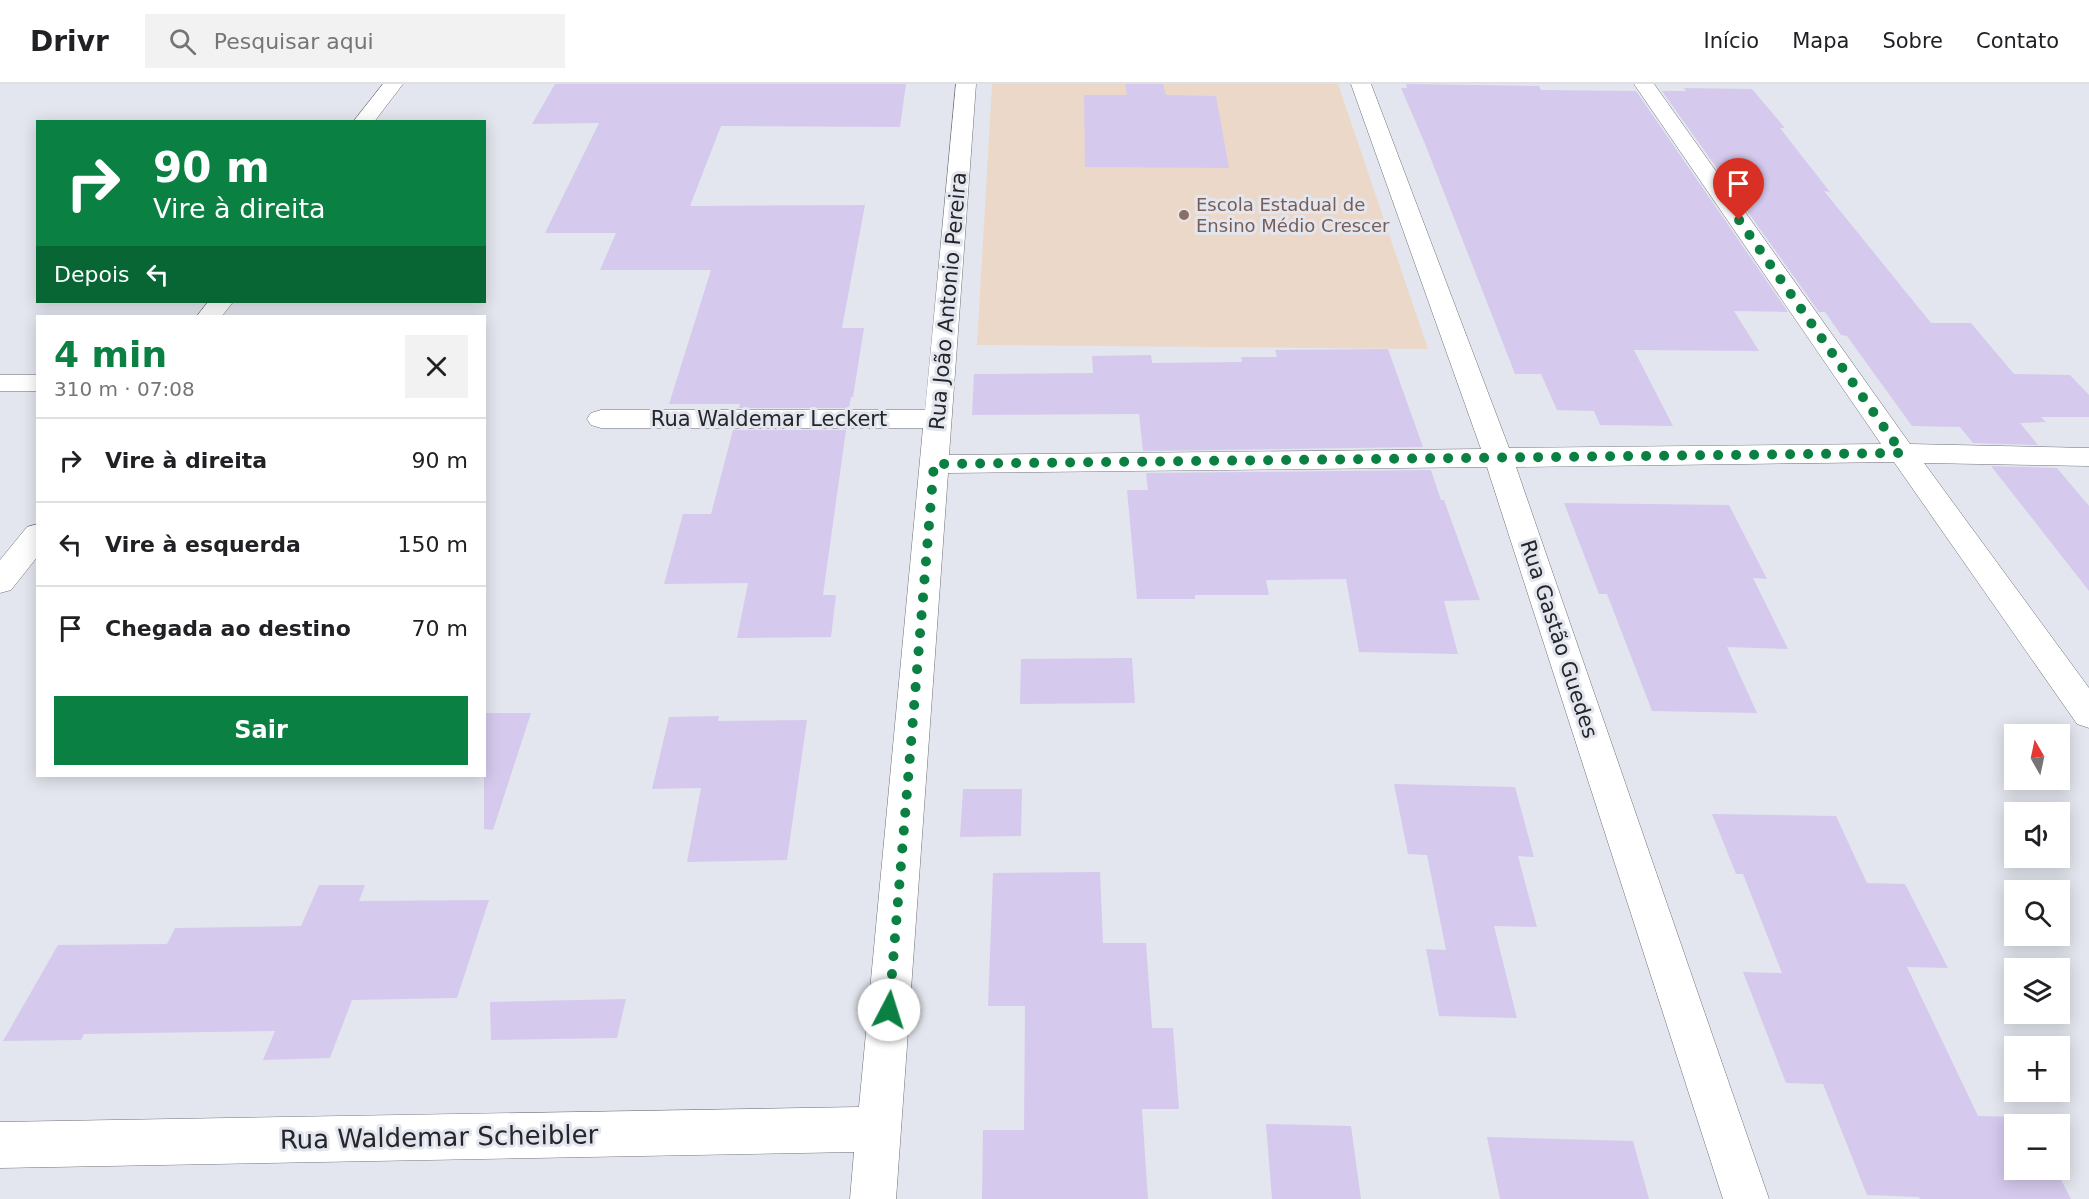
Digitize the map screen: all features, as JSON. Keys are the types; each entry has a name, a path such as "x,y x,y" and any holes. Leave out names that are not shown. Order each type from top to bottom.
{"street":[{"path":"365,120 393,84"},
{"name":"Rua João Antonio Pereira","path":"873,1199 966,84"},
{"name":"Rua Gastão Guedes","path":"1361,84 1498,458 1746,1199"},
{"path":"1644,84 1902,453 2089,714"},
{"path":"210,315 220,303"},
{"path":"0,383 36,383"},
{"name":"Rua Waldemar Leckert","path":"601,419 938,419"},
{"path":"934,464 1902,453 2089,457"},
{"path":"0,582 36,537"},
{"name":"Rua Waldemar Scheibler","path":"0,1145 879,1129"}],"shaded area":[{"name":"Escola Estadual de Ensino Médio Crescer","path":"992,84 1338,84 1428,349 977,345"}],"building":[{"path":"555,84 906,84 900,127 721,126 690,206 865,205 842,328 864,328 853,397 851,397 849,408 739,408 740,404 669,404 711,270 600,270 616,233 545,233 599,123 532,124"},
{"path":"1125,84 1163,84 1166,95 1216,96 1229,168 1085,167 1084,95 1127,95"},
{"path":"1406,84 1539,86 1541,90 1636,91 1788,312 1734,311 1759,351 1634,350 1673,426 1600,425 1594,411 1557,410 1541,374 1515,374 1401,88 1407,88"},
{"path":"1684,88 1752,89 1785,128 1780,128 1830,192 1824,191 1931,323 1971,323 2014,374 2070,375 2089,395 2089,417 2041,417 2046,422 2020,423 2038,445 1973,443 1960,427 1912,426 1847,336 1841,335 1825,312 1819,312 1662,91 1686,91"},
{"path":"1388,349 1423,447 1143,451 1139,414 972,415 974,374 1093,373 1092,356 1151,355 1152,363 1242,362 1241,357 1277,357 1275,350"},
{"path":"733,430 846,430 823,595 836,595 831,637 737,638 748,583 664,584 683,514 711,514"},
{"path":"1991,466 2057,468 2089,506 2089,591"},
{"path":"1431,470 1480,600 1444,601 1458,654 1359,652 1346,579 1266,580 1269,595 1195,595 1195,599 1137,599 1127,490 1148,490 1146,473"},
{"path":"1564,503 1729,505 1767,579 1753,578 1788,649 1727,647 1757,713 1652,711 1607,594 1599,594"},
{"path":"1132,658 1135,703 1020,704 1021,659"},
{"path":"486,713 531,713 493,830 484,829"},
{"path":"719,716 718,721 807,720 787,860 687,862 701,788 652,789 669,717"},
{"path":"1394,784 1515,787 1534,857 1518,856 1537,927 1494,926 1517,1018 1439,1016 1426,949 1446,950 1427,855 1408,854"},
{"path":"963,789 1022,789 1021,836 960,837"},
{"path":"1712,814 1836,816 1867,883 1905,884 1948,968 1907,967 1978,1116 2004,1117 2004,1180 2061,1180 2071,1199 1920,1199 1919,1197 1867,1195 1823,1084 1786,1083 1743,972 1782,973 1743,874 1736,874"},
{"path":"1100,872 1103,943 1146,943 1152,1028 1173,1028 1179,1109 1142,1109 1148,1199 982,1199 983,1130 1024,1130 1025,1006 988,1006 993,873"},
{"path":"319,885 365,885 359,901 489,900 457,998 352,1000 330,1058 263,1060 275,1031 84,1034 81,1040 3,1041 58,945 167,944 175,928 301,926"},
{"path":"626,999 617,1038 491,1040 490,1002"},
{"path":"1266,1124 1351,1126 1361,1199 1272,1199"},
{"path":"1487,1137 1633,1141 1649,1199 1500,1199"}],"place":[{"name":"Escola Estadual de Ensino Médio Crescer","path":"1184,215"}],"route":[{"path":"889,1010 934,464 1902,453 1739,220"}]}
